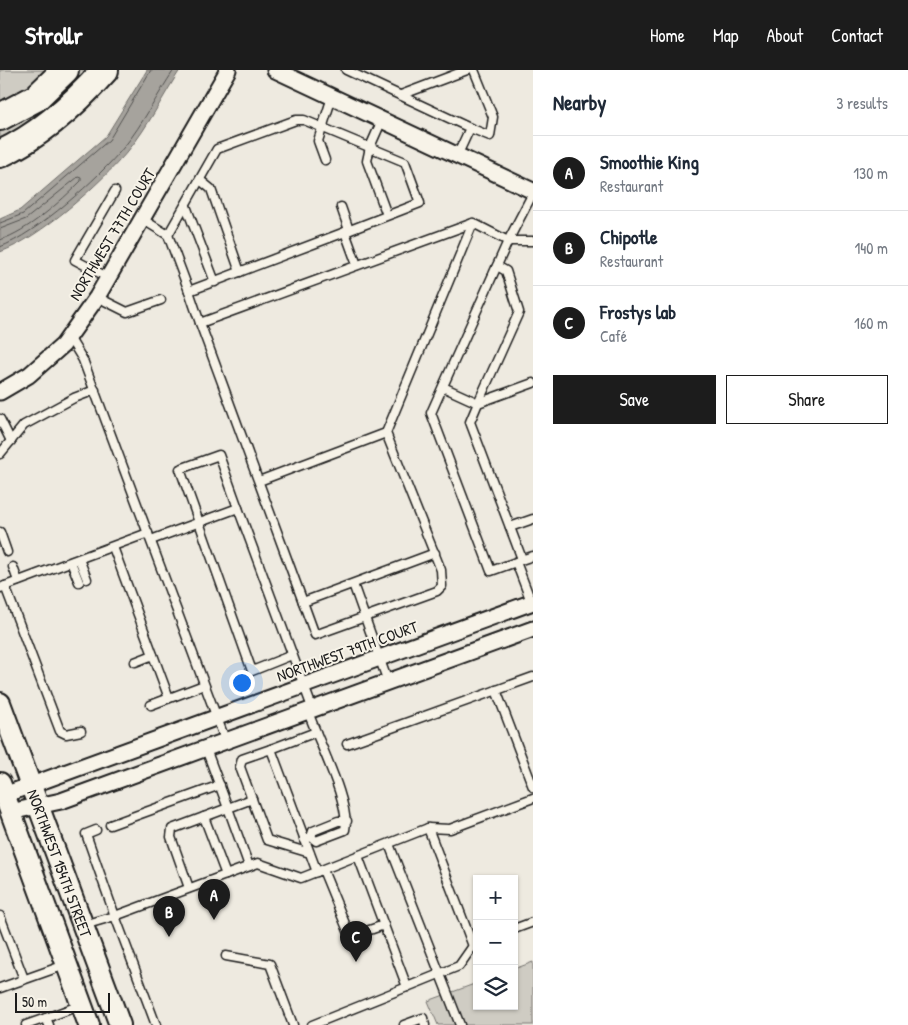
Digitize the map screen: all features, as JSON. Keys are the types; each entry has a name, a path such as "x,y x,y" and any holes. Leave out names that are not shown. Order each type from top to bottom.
{"highway":[{"path":"0,117 36,98 66,70"},
{"path":"0,154 42,130 80,98 105,70"}],"main road":[{"name":"NORTHWEST 154TH STREET","path":"0,703 120,1025"},
{"name":"NORTHWEST 154TH STREET","path":"3,800 89,1025"}],"street":[{"name":"NORTHWEST 77TH COURT","path":"0,392 29,375 63,345 69,337 97,297 228,70"},
{"path":"275,70 533,192"},
{"name":"NORTHWEST 79TH COURT","path":"3,800 30,786 532,604"},
{"path":"3,800 38,806 61,801 533,629"}],"lane":[{"path":"347,70 490,136 493,117 474,70"},
{"path":"400,95 466,70"},
{"path":"325,160 318,141 332,97"},
{"path":"168,235 217,149 296,120 304,120 405,162 420,203 189,291"},
{"path":"382,120 370,147 367,161 387,215"},
{"path":"458,156 470,128"},
{"path":"200,180 211,189 240,272"},
{"path":"108,278 75,260 115,191"},
{"path":"533,192 508,241 432,412 491,571 533,556"},
{"path":"186,206 215,282"},
{"path":"341,208 357,265"},
{"path":"142,219 168,235 315,635 437,591 442,586 435,553 386,433 472,222"},
{"path":"200,323 472,222 508,241 533,241"},
{"path":"497,266 506,271 519,312 470,422 510,527 532,604"},
{"path":"97,297 127,312 161,300"},
{"path":"69,337 83,360 95,390 226,742"},
{"path":"443,387 478,403 533,383"},
{"path":"0,454 24,425 74,398 95,390"},
{"path":"0,419 11,441"},
{"path":"259,481 386,433"},
{"path":"292,656 252,671 180,469 219,455 304,686 316,732 336,782 347,822 345,830 316,841 308,838"},
{"path":"81,730 66,734 60,731 2,587 113,547 238,508"},
{"path":"510,527 533,519"},
{"path":"0,532 7,552"},
{"path":"113,547 169,698"},
{"path":"303,602 435,553"},
{"path":"71,562 83,580 79,559"},
{"path":"13,567 18,581"},
{"path":"352,584 388,682"},
{"path":"135,662 153,655"},
{"path":"347,744 533,677"},
{"path":"151,705 204,685"},
{"path":"496,690 533,787"},
{"path":"310,853 267,840 240,767 242,759 316,732"},
{"path":"206,749 249,866"},
{"path":"271,749 308,838 310,853 348,931 358,934 384,925"},
{"path":"110,825 220,785"},
{"path":"84,926 258,863 301,878 428,828 450,829 533,798"},
{"path":"189,888 171,832 176,827 252,799"},
{"path":"204,817 226,874"},
{"path":"428,828 473,940"},
{"path":"96,830 86,834 156,1025"},
{"path":"389,844 460,1025"},
{"path":"358,856 407,987"},
{"path":"0,916 24,979"},
{"path":"518,928 533,922"},
{"path":"312,1025 459,966 473,948"},
{"path":"226,956 270,964 293,1025"},
{"path":"0,988 67,964"},
{"path":"26,1025 47,1021 81,1005"},
{"path":"404,1025 423,1018 425,1025"}],"shaded area":[{"path":"0,70 55,70 44,80 0,104"},
{"path":"74,70 94,70 80,86 0,147 0,130"},
{"path":"533,962 533,1025 438,1025 428,1001 473,984 473,1010 518,1010 518,968"}],"water":[{"path":"147,70 180,70 149,122 128,151 86,194 51,223 16,245 0,252 0,219 20,210 106,136"}],"place":[{"name":"Smoothie King","path":"214,920"},
{"name":"Chipotle","path":"169,937"},
{"name":"Frostys lab","path":"356,962"}]}
